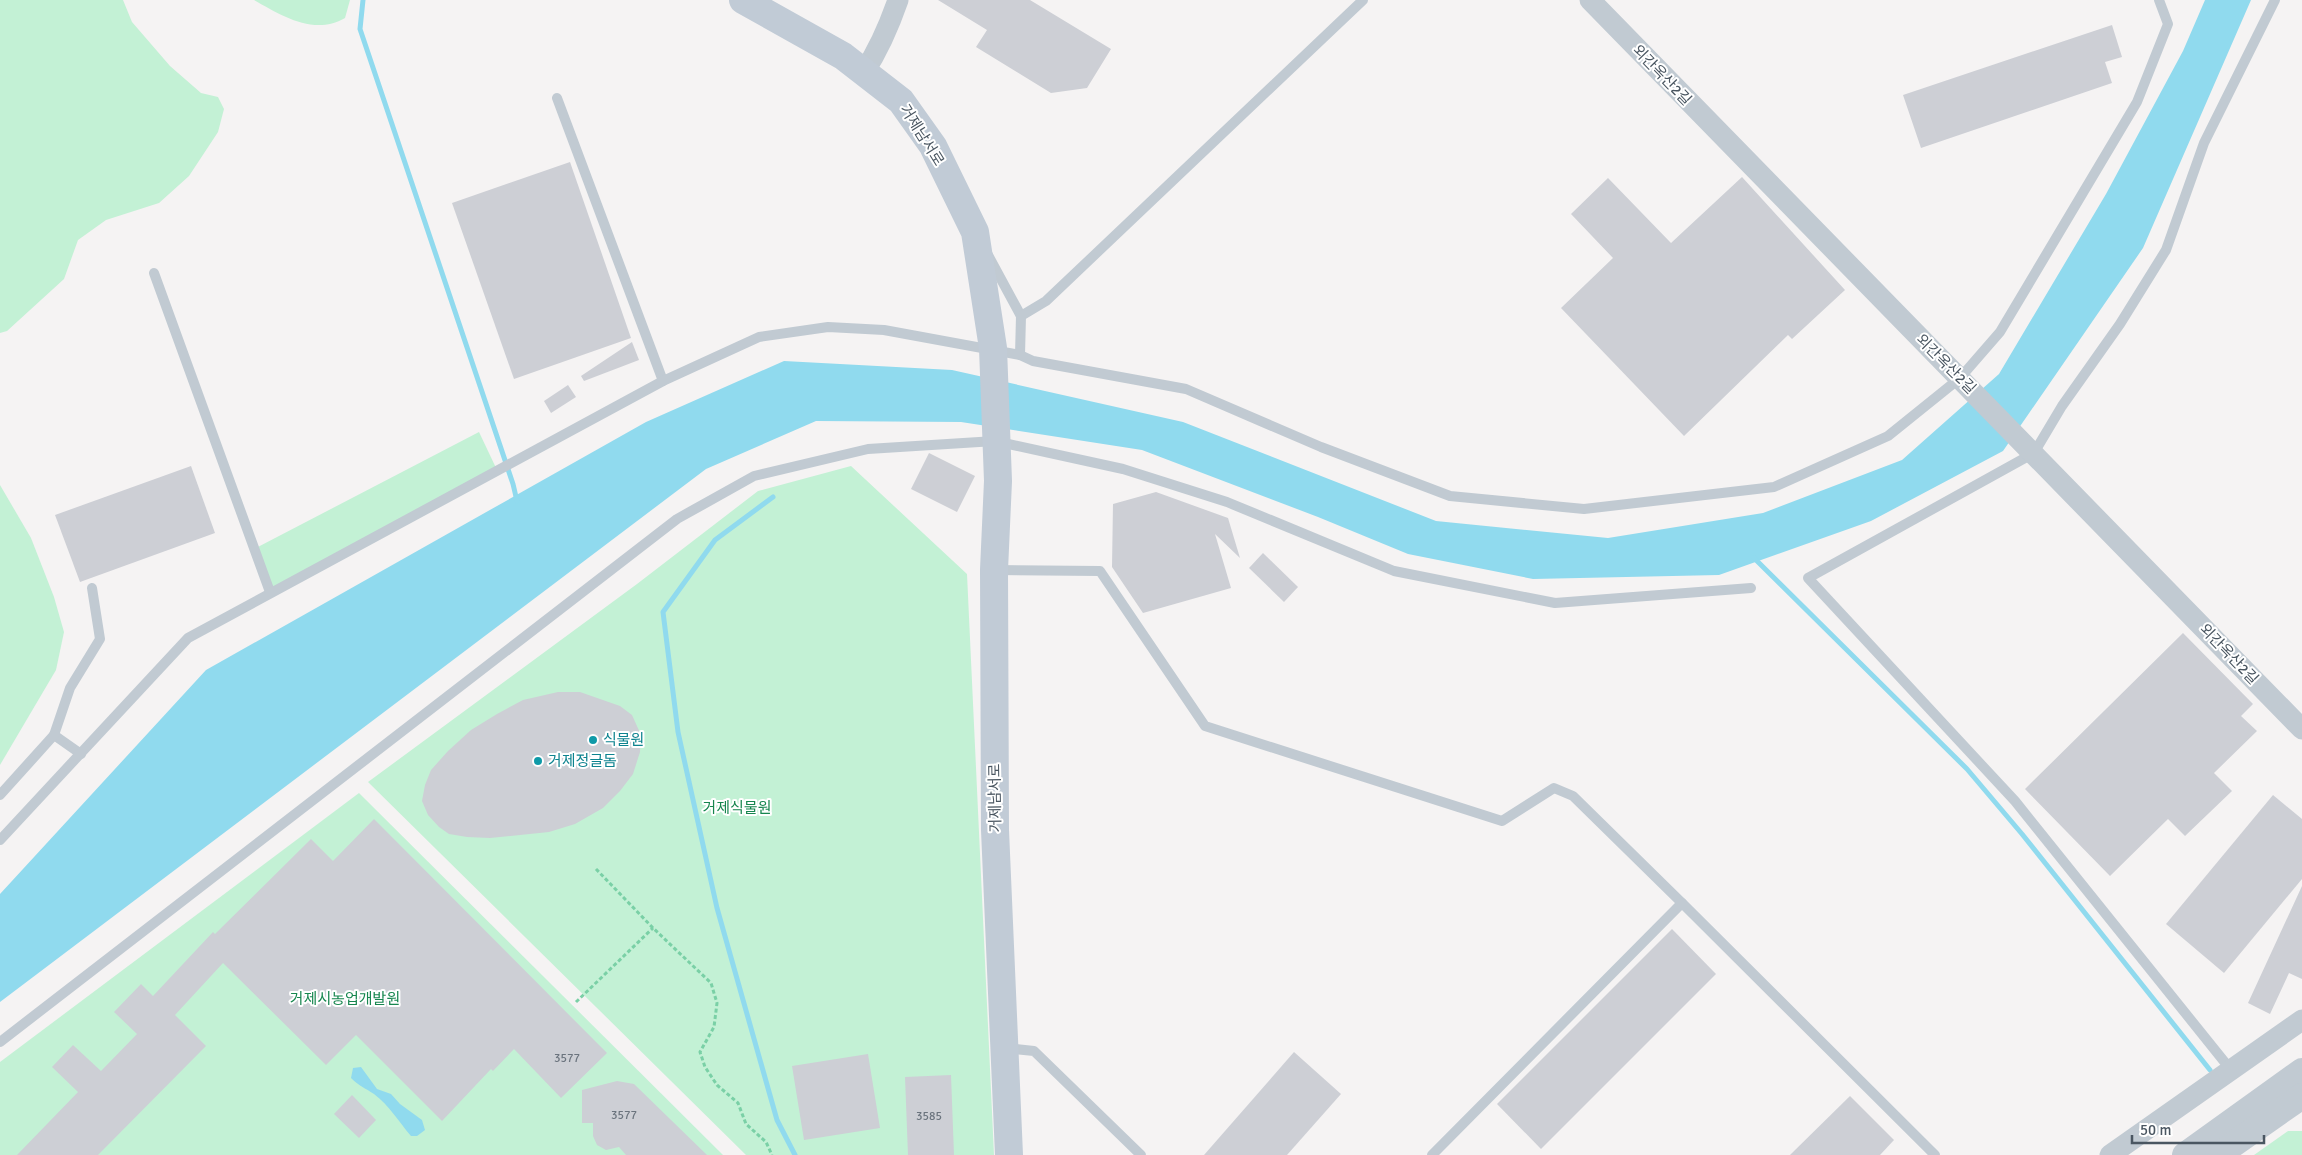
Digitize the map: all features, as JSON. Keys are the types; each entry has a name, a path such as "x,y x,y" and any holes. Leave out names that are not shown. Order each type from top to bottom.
{"main road":[{"name":"거제남서로","path":"743,0 843,56 901,101 932,146 975,232 993,348 998,481 994,570 995,830 1009,1155"}],"street":[{"path":"864,72 877,52 898,0"},
{"name":"외간옥산2길","path":"1590,0 2302,729"},
{"path":"2110,1155 2302,1020"},
{"path":"2185,1155 2302,1071"},
{"path":"2218,1155 2302,1096"}],"lane":[{"path":"1021,316 1046,301 1364,0"},
{"path":"0,840 188,638 270,592 663,382 760,337 828,327 884,330 993,348 1020,355 1033,361 1186,389 1321,446 1450,496 1584,509 1774,487 1888,436 1960,378 2000,332 2137,102 2168,24 2159,0"},
{"path":"2231,1070 2015,801 1808,578 2034,453 2062,406 2120,324 2166,250 2204,143 2275,0"},
{"path":"556,98 663,382"},
{"path":"975,232 1021,316 1020,355"},
{"path":"154,273 270,592"},
{"path":"0,1042 677,520 754,476 868,450 995,441 1123,469 1227,502 1394,570 1555,602 1751,588"},
{"path":"994,570 1100,571 1205,726 1502,821 1554,788 1573,796 1934,1155"},
{"path":"0,795 54,735 70,688 100,639 92,588"},
{"path":"54,735 81,754"},
{"path":"1432,1155 1682,903"},
{"path":"1005,1048 1034,1051 1140,1155"}],"path":[{"path":"596,869 653,928 711,983 717,1003 714,1026 700,1052 705,1066 717,1085 738,1103 746,1124 766,1142 772,1155"},
{"path":"576,1002 653,928"}],"green space":[{"path":"0,0 123,0 132,22 170,66 201,93 218,97 224,109 218,132 189,176 159,203 106,220 78,240 64,279 7,331 0,333"},
{"path":"254,0 350,0 345,18 322,25 298,22"},
{"path":"479,432 497,470 270,592 254,549"},
{"name":"거제식물원","path":"851,466 967,574 994,1155 746,1155 368,782 637,584 758,491"},
{"path":"0,485 31,538 54,597 64,632 56,670 0,765"},
{"name":"거제시농업개발원","path":"359,793 723,1155 0,1155 0,1062"},
{"path":"2288,1131 2302,1131 2302,1155 2254,1155"}],"water":[{"path":"2205,0 2251,0 2143,248 2003,451 1871,521 1719,575 1533,579 1408,554 1318,517 1142,450 961,422 816,421 706,469 0,1002 0,894 206,670 646,422 784,361 952,370 1183,422 1436,521 1608,538 1763,513 1902,460 1999,374 2106,194 2183,51"},
{"path":"361,1067 377,1089 391,1094 400,1104 422,1120 425,1130 417,1136 411,1136 384,1103 351,1078 353,1068"}],"building":[{"path":"938,0 1030,0 1111,49 1087,88 1051,93 976,47 987,30"},
{"path":"2112,25 2122,57 2105,62 2112,83 1921,148 1903,95"},
{"path":"570,162 631,338 514,379 452,203"},
{"path":"1742,177 1845,290 1792,339 1788,335 1684,436 1561,308 1613,258 1571,214 1608,178 1671,243"},
{"path":"632,342 639,360 584,381 581,376"},
{"path":"568,385 576,397 551,413 544,401"},
{"path":"929,453 975,476 957,512 911,489"},
{"path":"191,466 215,533 80,582 55,515"},
{"path":"1156,492 1228,518 1240,558 1215,534 1231,588 1143,613 1112,567 1113,504"},
{"path":"1263,553 1298,587 1284,602 1249,568"},
{"path":"2183,633 2253,704 2241,716 2257,731 2214,773 2232,791 2185,836 2168,819 2110,876 2025,789"},
{"name":"거제정글돔","path":"558,692 580,692 620,706 632,715 641,735 640,752 633,774 620,791 603,808 575,824 549,832 490,838 467,837 449,834 439,827 428,815 422,801 425,785 431,770 471,730 497,714 523,700"},
{"path":"2273,795 2302,819 2302,879 2224,973 2166,924"},
{"path":"374,819 607,1053 561,1098 514,1049 493,1071 491,1069 442,1121 356,1035 326,1065 223,963 175,1015 206,1046 98,1155 17,1155 78,1092 52,1067 73,1045 101,1071 137,1034 114,1012 141,984 153,996 213,932 215,934 311,839 333,861"},
{"path":"2302,886 2302,979 2289,973 2270,1014 2248,1003"},
{"path":"1672,929 1716,974 1541,1149 1497,1104"},
{"path":"1294,1052 1341,1094 1287,1155 1204,1155"},
{"path":"868,1054 880,1128 804,1140 792,1066"},
{"path":"951,1075 954,1155 908,1155 905,1077"},
{"path":"617,1081 634,1084 707,1155 626,1155 619,1147 606,1150 597,1145 593,1136 593,1123 582,1123 582,1090"},
{"path":"352,1095 376,1120 359,1138 334,1114"},
{"path":"1850,1096 1894,1140 1880,1155 1790,1155"}],"waterway":[{"path":"363,0 360,29 513,484 517,501"},
{"path":"773,497 715,540 663,612 678,732 717,908 777,1120 795,1155"},
{"path":"1754,558 1967,769 2022,834 2210,1070"}],"place":[{"name":"식물원","path":"593,740"},
{"name":"거제정글돔","path":"538,761"}]}
